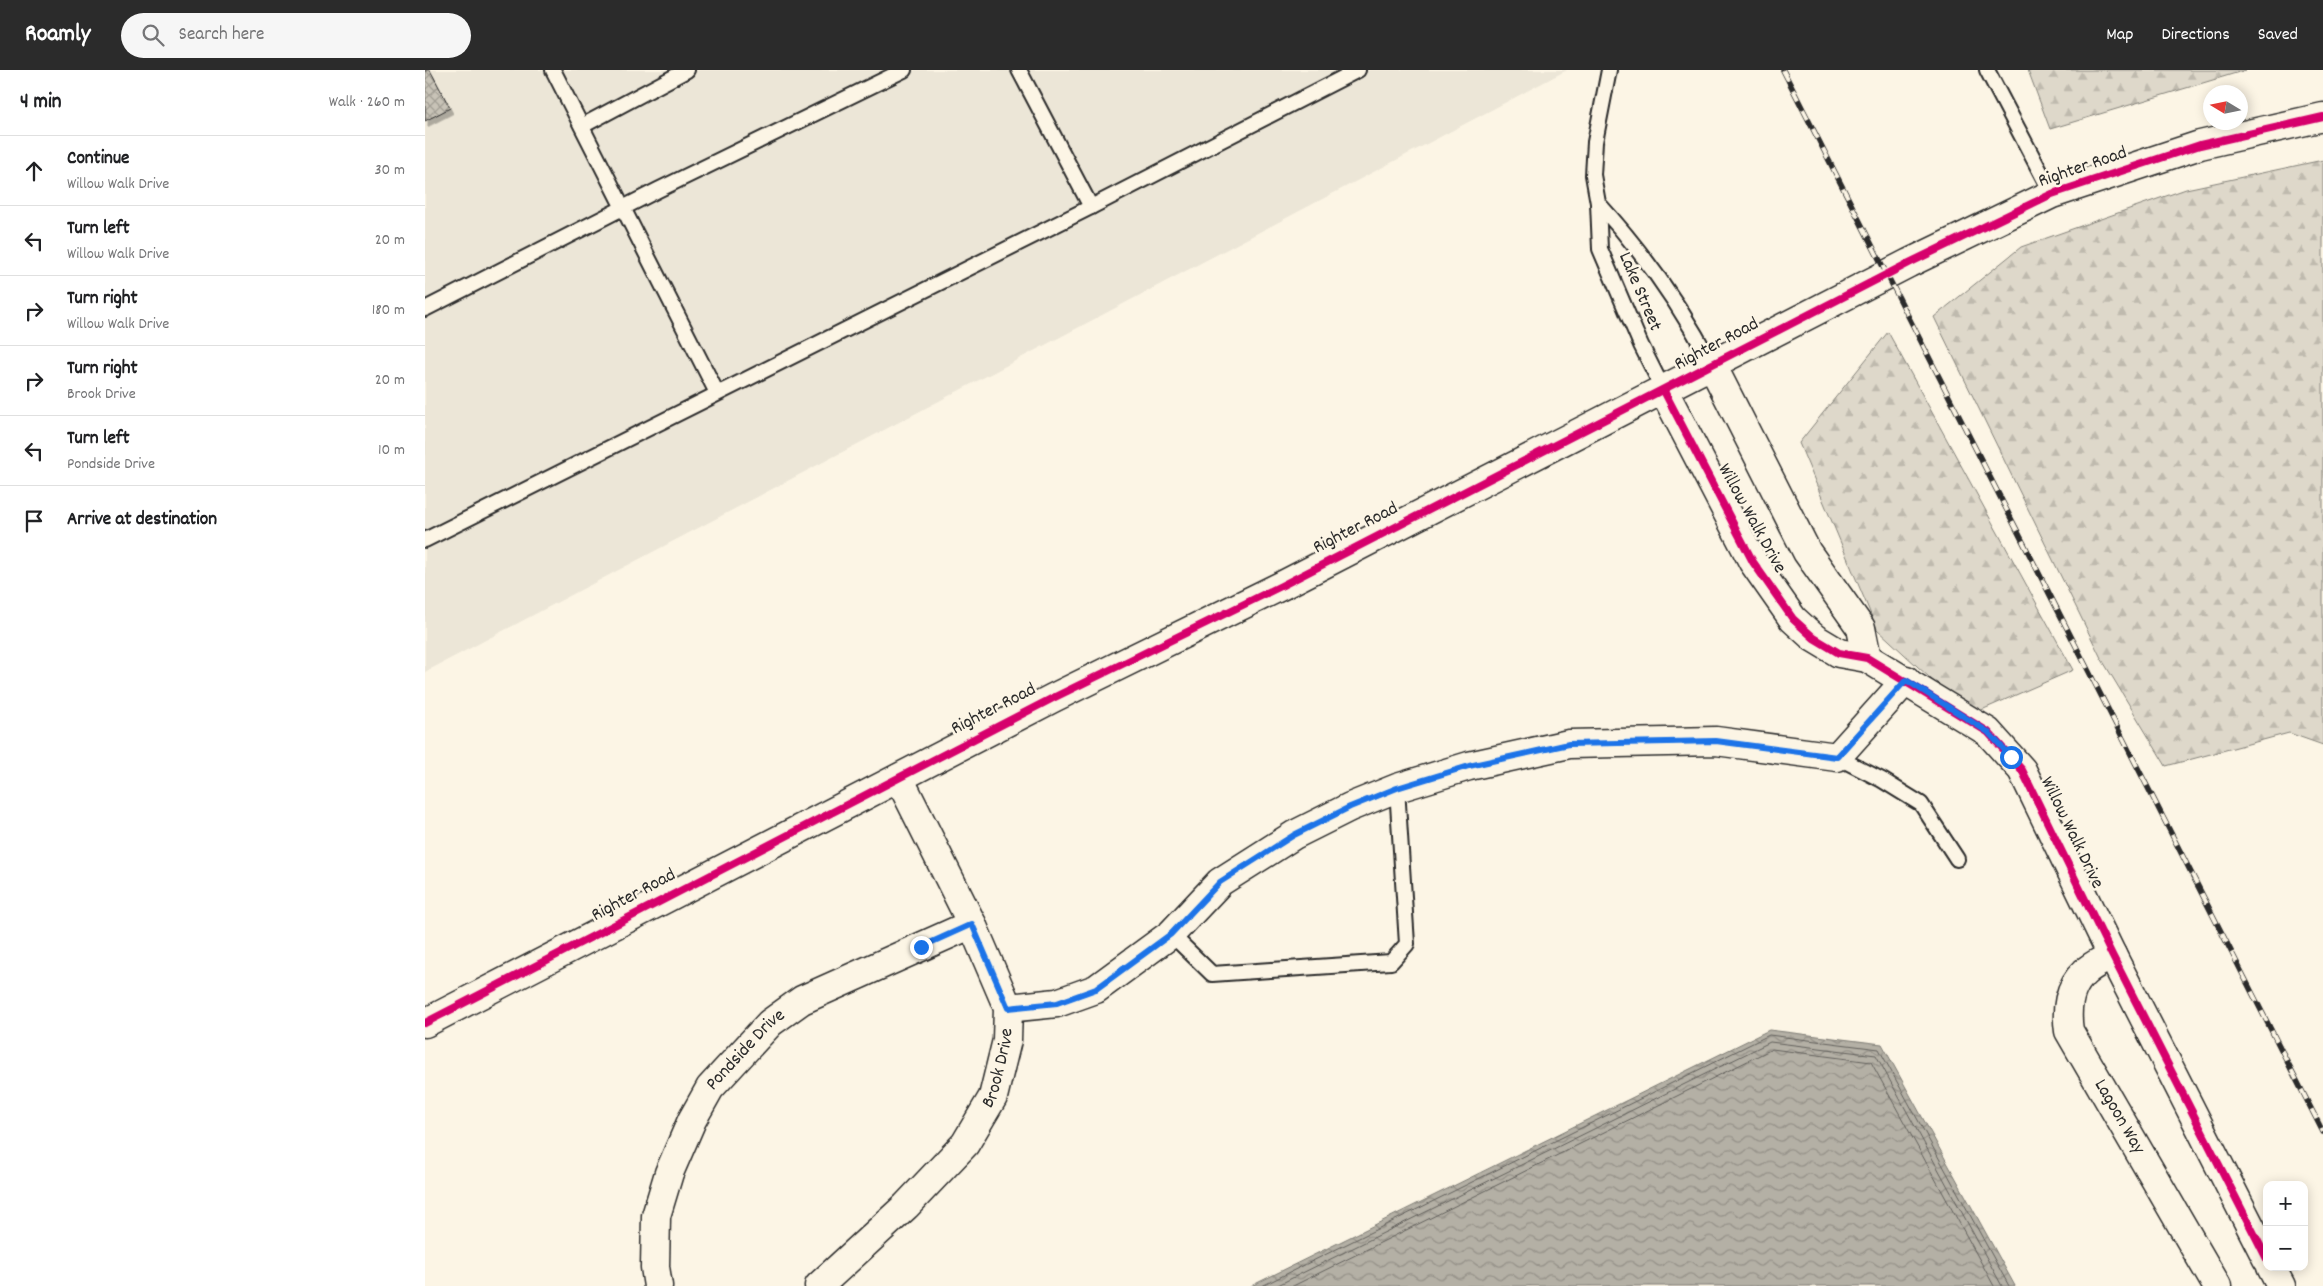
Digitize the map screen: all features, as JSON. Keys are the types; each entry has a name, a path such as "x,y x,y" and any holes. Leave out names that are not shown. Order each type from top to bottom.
{"street":[{"name":"Righter Road","path":"425,1023 899,778 1664,391 1909,263 2052,194 2200,145 2323,117"},
{"name":"Willow Walk Drive","path":"1712,365 1807,552 1861,628 1867,658"},
{"name":"Willow Walk Drive","path":"1664,391 1753,562 1793,620 1814,638 1839,653 1867,658 1906,680 1988,732 2022,770 2112,955 2263,1251"},
{"path":"1008,1008 1057,1003 1096,989 1171,934 1220,882 1294,835 1350,807 1397,788 1469,766 1569,744 1716,741 1837,757 1906,680"},
{"name":"Brook Drive","path":"819,1286 907,1206 965,1144 993,1097 1007,1040 1008,1008 972,924 899,778"},
{"name":"Pondside Drive","path":"658,1286 655,1267 656,1216 673,1164 692,1120 709,1088 770,1023 802,1000 972,924"},
{"name":"Lagoon Way","path":"2112,955 2084,972 2071,995 2066,1012 2069,1031 2217,1286"},
{"path":"2273,1271 2281,1286"}],"lane":[{"path":"553,70 717,393"},
{"path":"582,126 687,70"},
{"path":"425,309 623,208 904,70"},
{"path":"1019,70 1091,207"},
{"path":"425,540 1091,207 1358,70"},
{"name":"Lake Street","path":"1609,70 1595,142 1593,175 1598,203 1600,249 1664,391"},
{"path":"1987,70 2052,194"},
{"name":"Lake Street","path":"1598,203 1628,235 1679,307 1712,365"},
{"path":"1837,757 1882,780 1921,804 1957,859"},
{"path":"1171,934 1211,974 1391,962 1407,944 1397,788"}],"shaded area":[{"path":"425,70 1567,70 425,672"}],"green space":[{"path":"2028,70 2246,70 2050,129"},
{"path":"2323,160 2323,745 2289,733 2166,766 2101,658 1934,317 2021,247 2186,189"},
{"path":"1888,332 2073,670 1970,715 1877,629 1799,443"}],"water":[{"path":"1769,1030 1882,1044 2015,1286 1251,1286"}],"building":[{"path":"425,70 430,70 450,108 425,121"}],"railway":[{"path":"1783,70 2323,1132"}],"cycle path":[{"path":"425,1023 1053,698 1281,586 1909,263 2052,194 2200,145 2323,117"},
{"path":"1664,391 1753,562 1793,619 1814,638 1839,653 1867,658 1988,732 2022,770 2112,955 2263,1251"}],"route":[{"path":"921,947 972,924 1008,1008 1057,1003 1096,989 1171,934 1220,882 1294,835 1350,807 1397,788 1469,766 1569,744 1716,741 1837,757 1906,680 1988,732 2011,757"}]}
